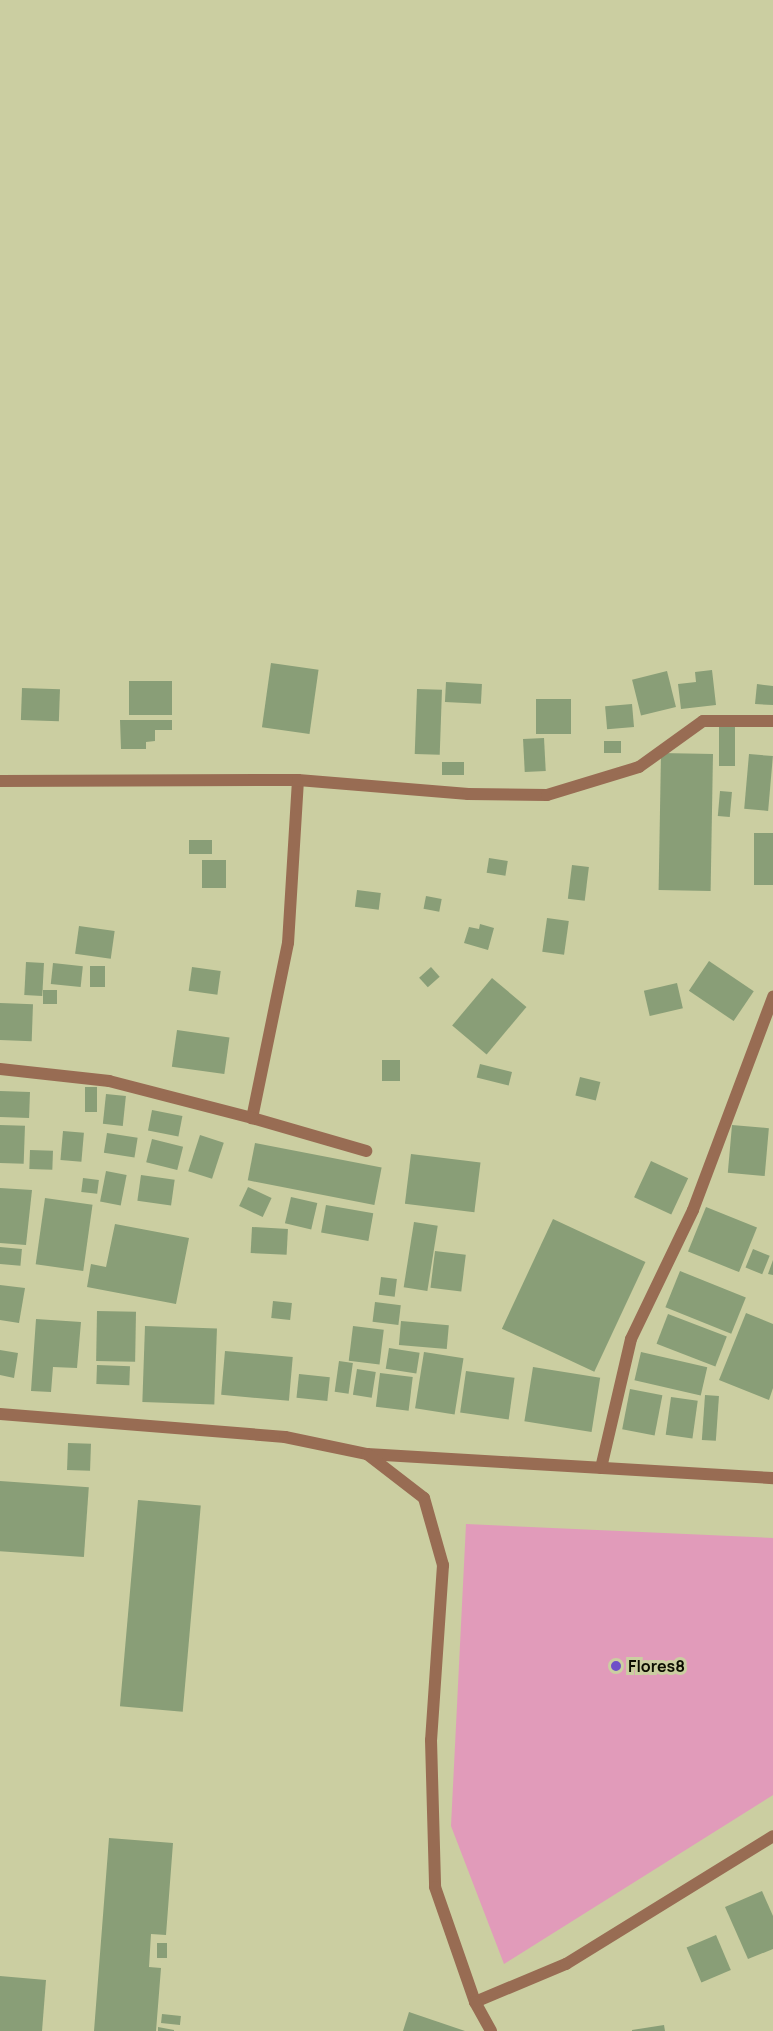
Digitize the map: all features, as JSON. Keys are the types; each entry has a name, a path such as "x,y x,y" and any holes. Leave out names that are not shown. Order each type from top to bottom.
{"street":[{"path":"0,781 298,780 468,794 547,795 639,767 703,721 773,721"},
{"path":"252,1118 288,943 298,780"},
{"path":"601,1468 631,1339 693,1210 773,997"},
{"path":"0,1069 109,1081 252,1118 366,1151"},
{"path":"0,1414 285,1437 367,1454 773,1478"},
{"path":"367,1454 424,1498 443,1565 431,1740 435,1887 475,2002 491,2031"},
{"path":"475,2002 566,1964 773,1836"}],"shaded area":[{"name":"Flores8","path":"466,1524 773,1538 773,1795 504,1964 451,1826"}],"building":[{"path":"271,663 319,670 309,734 262,727"},
{"path":"712,670 716,705 681,709 678,684 696,682 695,672"},
{"path":"667,671 676,707 641,716 632,680"},
{"path":"129,681 172,681 172,715 129,715"},
{"path":"446,682 482,684 481,704 445,702"},
{"path":"757,684 773,686 773,705 755,704"},
{"path":"22,688 60,689 59,721 21,720"},
{"path":"417,689 442,690 440,755 415,754"},
{"path":"536,699 571,699 571,734 536,734"},
{"path":"632,704 634,727 607,729 605,706"},
{"path":"120,720 172,720 172,730 155,730 155,741 146,742 146,749 121,749"},
{"path":"719,726 735,726 735,766 719,766"},
{"path":"544,738 546,771 525,772 523,739"},
{"path":"604,741 621,741 621,753 604,753"},
{"path":"661,753 713,754 711,891 659,890"},
{"path":"749,754 773,756 768,811 744,809"},
{"path":"442,762 464,762 464,775 442,775"},
{"path":"720,791 732,792 730,817 718,816"},
{"path":"754,833 773,833 773,885 754,885"},
{"path":"189,840 212,840 212,854 189,854"},
{"path":"489,858 508,861 505,876 487,873"},
{"path":"202,860 226,860 226,888 202,888"},
{"path":"572,865 589,867 585,901 568,899"},
{"path":"357,890 381,893 379,910 355,907"},
{"path":"426,896 442,899 439,912 424,909"},
{"path":"547,918 569,921 564,955 542,952"},
{"path":"480,924 494,928 488,950 464,943 469,927 479,929"},
{"path":"79,926 115,931 111,959 75,954"},
{"path":"709,961 754,991 734,1021 689,991"},
{"path":"26,962 44,963 42,996 24,995"},
{"path":"53,963 83,966 81,987 51,984"},
{"path":"90,966 105,966 105,987 90,987"},
{"path":"192,967 221,971 217,995 189,991"},
{"path":"431,967 440,977 428,987 419,978"},
{"path":"492,978 526,1007 487,1054 452,1025"},
{"path":"677,983 683,1008 650,1016 644,991"},
{"path":"43,990 57,990 57,1004 43,1004"},
{"path":"0,1003 33,1004 32,1041 0,1040"},
{"path":"177,1030 229,1037 224,1074 172,1067"},
{"path":"382,1060 400,1060 400,1081 382,1081"},
{"path":"480,1064 512,1072 509,1086 477,1078"},
{"path":"580,1077 600,1082 596,1101 575,1095"},
{"path":"85,1087 97,1087 97,1112 85,1112"},
{"path":"0,1091 30,1092 29,1118 0,1117"},
{"path":"106,1094 126,1096 123,1126 103,1124"},
{"path":"152,1110 182,1116 178,1137 148,1131"},
{"path":"0,1125 25,1126 24,1164 0,1163"},
{"path":"732,1125 769,1128 765,1176 728,1173"},
{"path":"63,1131 84,1133 81,1162 60,1160"},
{"path":"107,1133 138,1138 134,1158 104,1153"},
{"path":"200,1135 224,1143 212,1179 188,1171"},
{"path":"152,1139 183,1147 177,1170 146,1162"},
{"path":"255,1143 382,1168 374,1205 248,1180"},
{"path":"30,1150 53,1151 52,1170 29,1169"},
{"path":"411,1154 480,1163 474,1212 405,1204"},
{"path":"651,1161 688,1178 671,1215 634,1197"},
{"path":"106,1171 127,1175 121,1205 100,1201"},
{"path":"141,1175 175,1180 171,1205 137,1201"},
{"path":"83,1178 99,1180 97,1194 81,1192"},
{"path":"248,1187 272,1198 263,1217 239,1206"},
{"path":"0,1188 32,1190 26,1245 0,1243"},
{"path":"291,1197 317,1203 311,1229 285,1223"},
{"path":"45,1198 93,1205 83,1271 36,1264"},
{"path":"326,1205 373,1213 368,1241 321,1233"},
{"path":"706,1207 757,1228 739,1272 688,1252"},
{"path":"553,1219 645,1262 594,1372 502,1329"},
{"path":"414,1222 438,1226 427,1291 404,1287"},
{"path":"115,1224 189,1238 176,1304 87,1287 91,1264 106,1267"},
{"path":"252,1227 288,1229 287,1255 251,1253"},
{"path":"0,1247 22,1249 20,1266 0,1264"},
{"path":"753,1249 770,1256 762,1274 746,1268"},
{"path":"435,1251 466,1255 461,1292 430,1288"},
{"path":"773,1260 773,1275 768,1274"},
{"path":"680,1271 746,1298 731,1334 665,1307"},
{"path":"381,1277 397,1279 395,1297 379,1295"},
{"path":"0,1285 25,1288 19,1323 0,1320"},
{"path":"273,1301 292,1303 290,1320 271,1318"},
{"path":"375,1302 401,1305 398,1325 373,1322"},
{"path":"97,1311 136,1312 135,1362 96,1361"},
{"path":"746,1313 773,1324 773,1388 769,1400 719,1380"},
{"path":"668,1314 727,1337 715,1366 657,1344"},
{"path":"36,1319 81,1322 77,1368 53,1367 51,1392 31,1391"},
{"path":"401,1321 449,1325 447,1349 399,1345"},
{"path":"145,1326 217,1329 214,1404 142,1402"},
{"path":"353,1326 384,1330 380,1365 349,1361"},
{"path":"389,1348 420,1353 416,1374 386,1369"},
{"path":"0,1350 18,1353 14,1378 0,1375"},
{"path":"225,1351 293,1357 289,1401 221,1395"},
{"path":"424,1352 464,1358 455,1415 415,1408"},
{"path":"641,1352 707,1367 701,1396 634,1380"},
{"path":"339,1361 353,1363 349,1394 335,1392"},
{"path":"97,1365 130,1366 129,1385 96,1384"},
{"path":"533,1367 600,1378 592,1432 524,1421"},
{"path":"357,1369 376,1372 372,1398 353,1395"},
{"path":"466,1371 515,1378 509,1419 460,1413"},
{"path":"380,1373 413,1377 409,1411 376,1407"},
{"path":"299,1374 330,1377 327,1401 296,1398"},
{"path":"630,1389 662,1395 655,1436 622,1429"},
{"path":"705,1395 719,1396 716,1441 702,1440"},
{"path":"671,1397 698,1401 692,1438 666,1435"},
{"path":"68,1443 91,1444 90,1471 67,1470"},
{"path":"0,1481 89,1487 84,1557 0,1551"},
{"path":"138,1500 201,1505 183,1712 120,1706"},
{"path":"109,1838 173,1843 166,1935 151,1934 149,1967 161,1968 156,2031 94,2031"},
{"path":"762,1891 773,1916 773,1949 748,1959 725,1907"},
{"path":"716,1935 731,1970 701,1982 687,1948"},
{"path":"157,1943 167,1943 167,1958 157,1958"},
{"path":"0,1976 46,1980 42,2031 0,2031"},
{"path":"409,2012 465,2031 403,2031"},
{"path":"162,2014 181,2016 180,2025 161,2023"},
{"path":"664,2025 665,2031 632,2031 632,2030"},
{"path":"158,2027 174,2030 174,2031 158,2031"}],"place":[{"name":"Flores8","path":"616,1666"}]}
